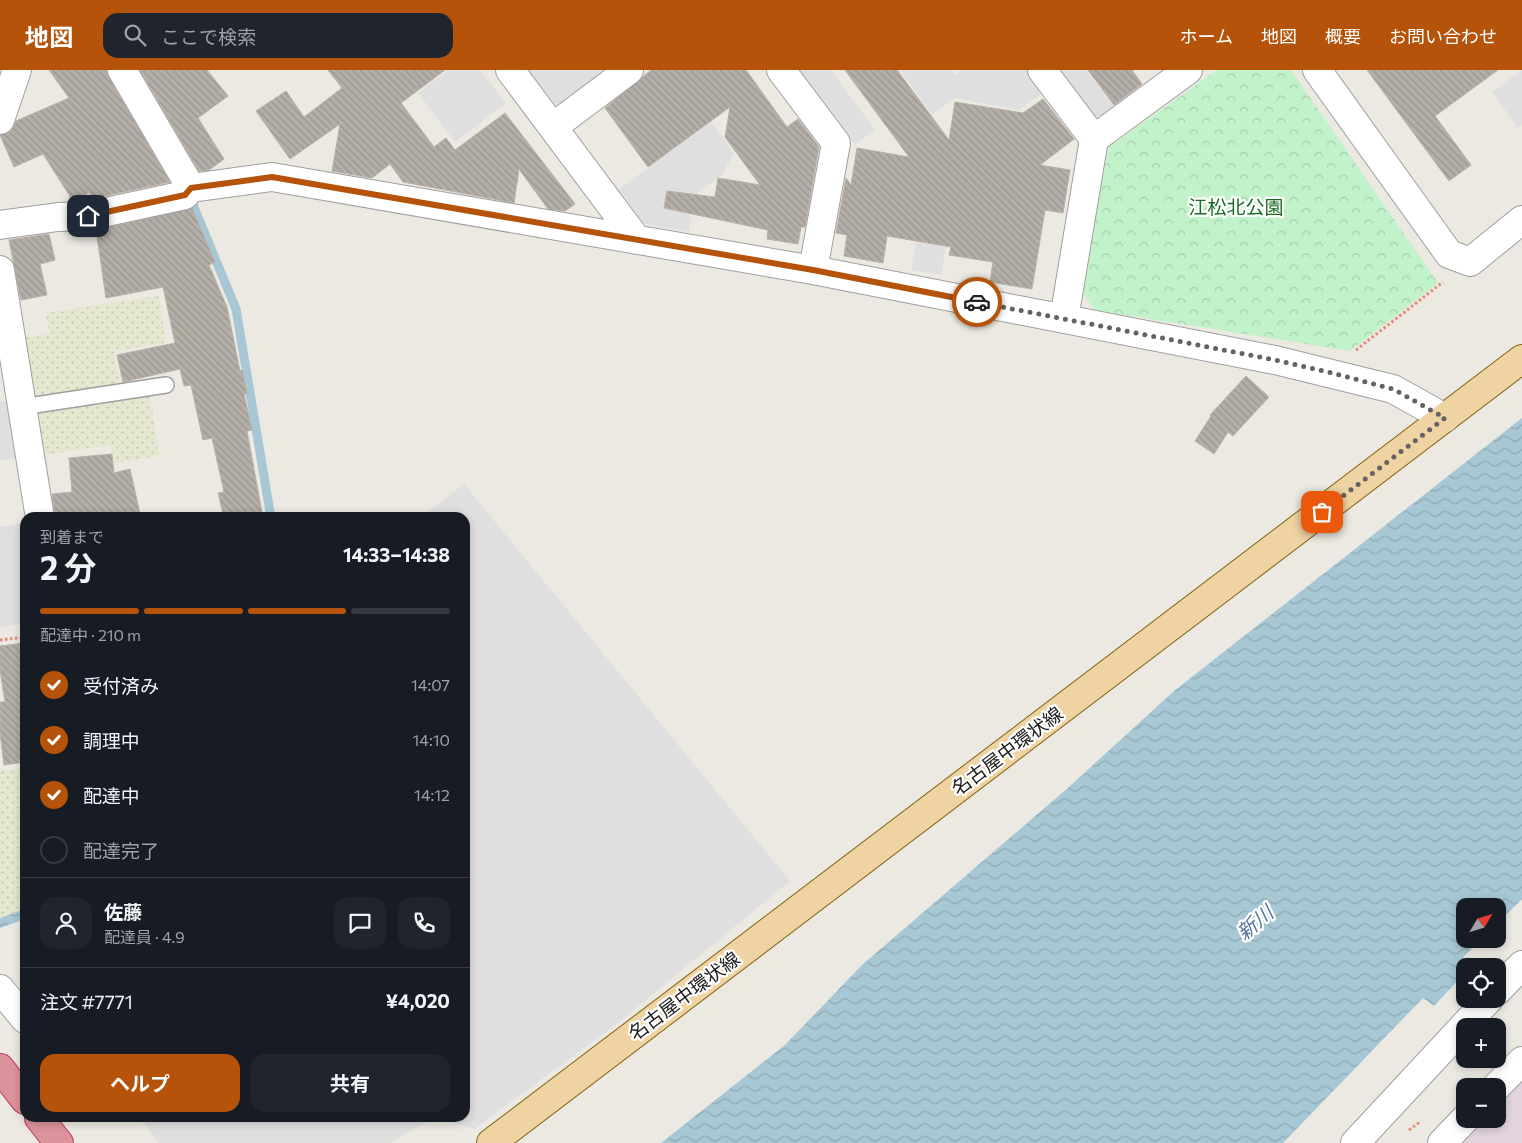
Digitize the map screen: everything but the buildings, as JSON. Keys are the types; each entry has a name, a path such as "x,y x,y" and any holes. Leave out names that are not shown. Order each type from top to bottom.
{"highway":[{"path":"0,1068 20,1094"},
{"path":"42,1122 59,1143"}],"main road":[{"name":"名古屋中環状線","path":"491,1143 1522,359"}],"street":[{"path":"0,120 17,70"},
{"path":"122,70 191,188"},
{"path":"510,70 637,240"},
{"path":"552,127 629,70"},
{"path":"781,70 836,143 813,270"},
{"path":"1042,70 1094,139"},
{"path":"1064,319 1094,139 1188,70"},
{"path":"1317,70 1449,254 1470,262 1522,220"},
{"path":"0,225 58,217 88,216 185,195 191,188 272,177 813,270 1328,372 1393,389 1445,418"},
{"path":"0,270 39,512"},
{"path":"1506,982 1522,965"},
{"path":"0,989 20,1013"},
{"path":"1355,1143 1481,1008"},
{"path":"1505,1078 1522,1061"},
{"path":"1442,1143 1456,1128"}],"lane":[{"path":"22,407 166,385"}],"path":[{"path":"1328,372 1470,262"},
{"path":"0,640 20,638"}],"shaded area":[{"path":"448,70 480,70 506,103 455,142 418,93"},
{"path":"529,70 560,70 561,72 564,70 605,70 561,104 554,103"},
{"path":"800,70 831,70 875,130 855,145"},
{"path":"900,70 952,70 956,75 963,70 1028,70 1044,92 1019,110 955,98 932,115"},
{"path":"1060,70 1087,70 1117,111 1109,117 1093,116"},
{"path":"1522,70 1522,125 1518,128 1492,92"},
{"path":"711,122 734,153 722,175 681,205 691,219 689,232 644,224 619,189"},
{"path":"916,242 946,247 941,275 911,270"},
{"path":"12,400 19,458 0,460 0,402"},
{"path":"464,484 790,881 614,1026 474,1129 452,1122 470,1122 470,512 428,512"},
{"path":"20,524 20,624 0,627 0,527"},
{"path":"1522,1074 1522,1143 1454,1143 1469,1128 1506,1128 1506,1091"},
{"path":"142,1122 426,1122 390,1143 159,1143"}],"green space":[{"name":"江松北公園","path":"1217,70 1291,70 1438,283 1350,351 1095,310 1080,290 1109,147"},
{"path":"159,296 166,343 114,351 120,386 30,400 20,338 49,334 46,313"},
{"path":"150,395 159,456 115,463 111,445 38,456 31,413"},
{"path":"20,768 20,911 0,918 0,771"}],"water":[{"name":"新川","path":"1522,418 1522,899 1506,915 1506,898 1456,898 1456,948 1472,948 1464,958 1456,958 1456,983 1434,1006 1423,998 1283,1143 661,1143 785,1045 862,965 1069,787 1174,691"},
{"path":"20,911 20,921 0,928 0,918"}],"waterway":[{"path":"191,200 236,309 270,512"}],"way so far":[{"path":"977,302 1328,372 1393,389 1445,418 1322,512"}],"route":[{"path":"88,216 185,195 191,188 272,177 813,270 977,302"}]}
